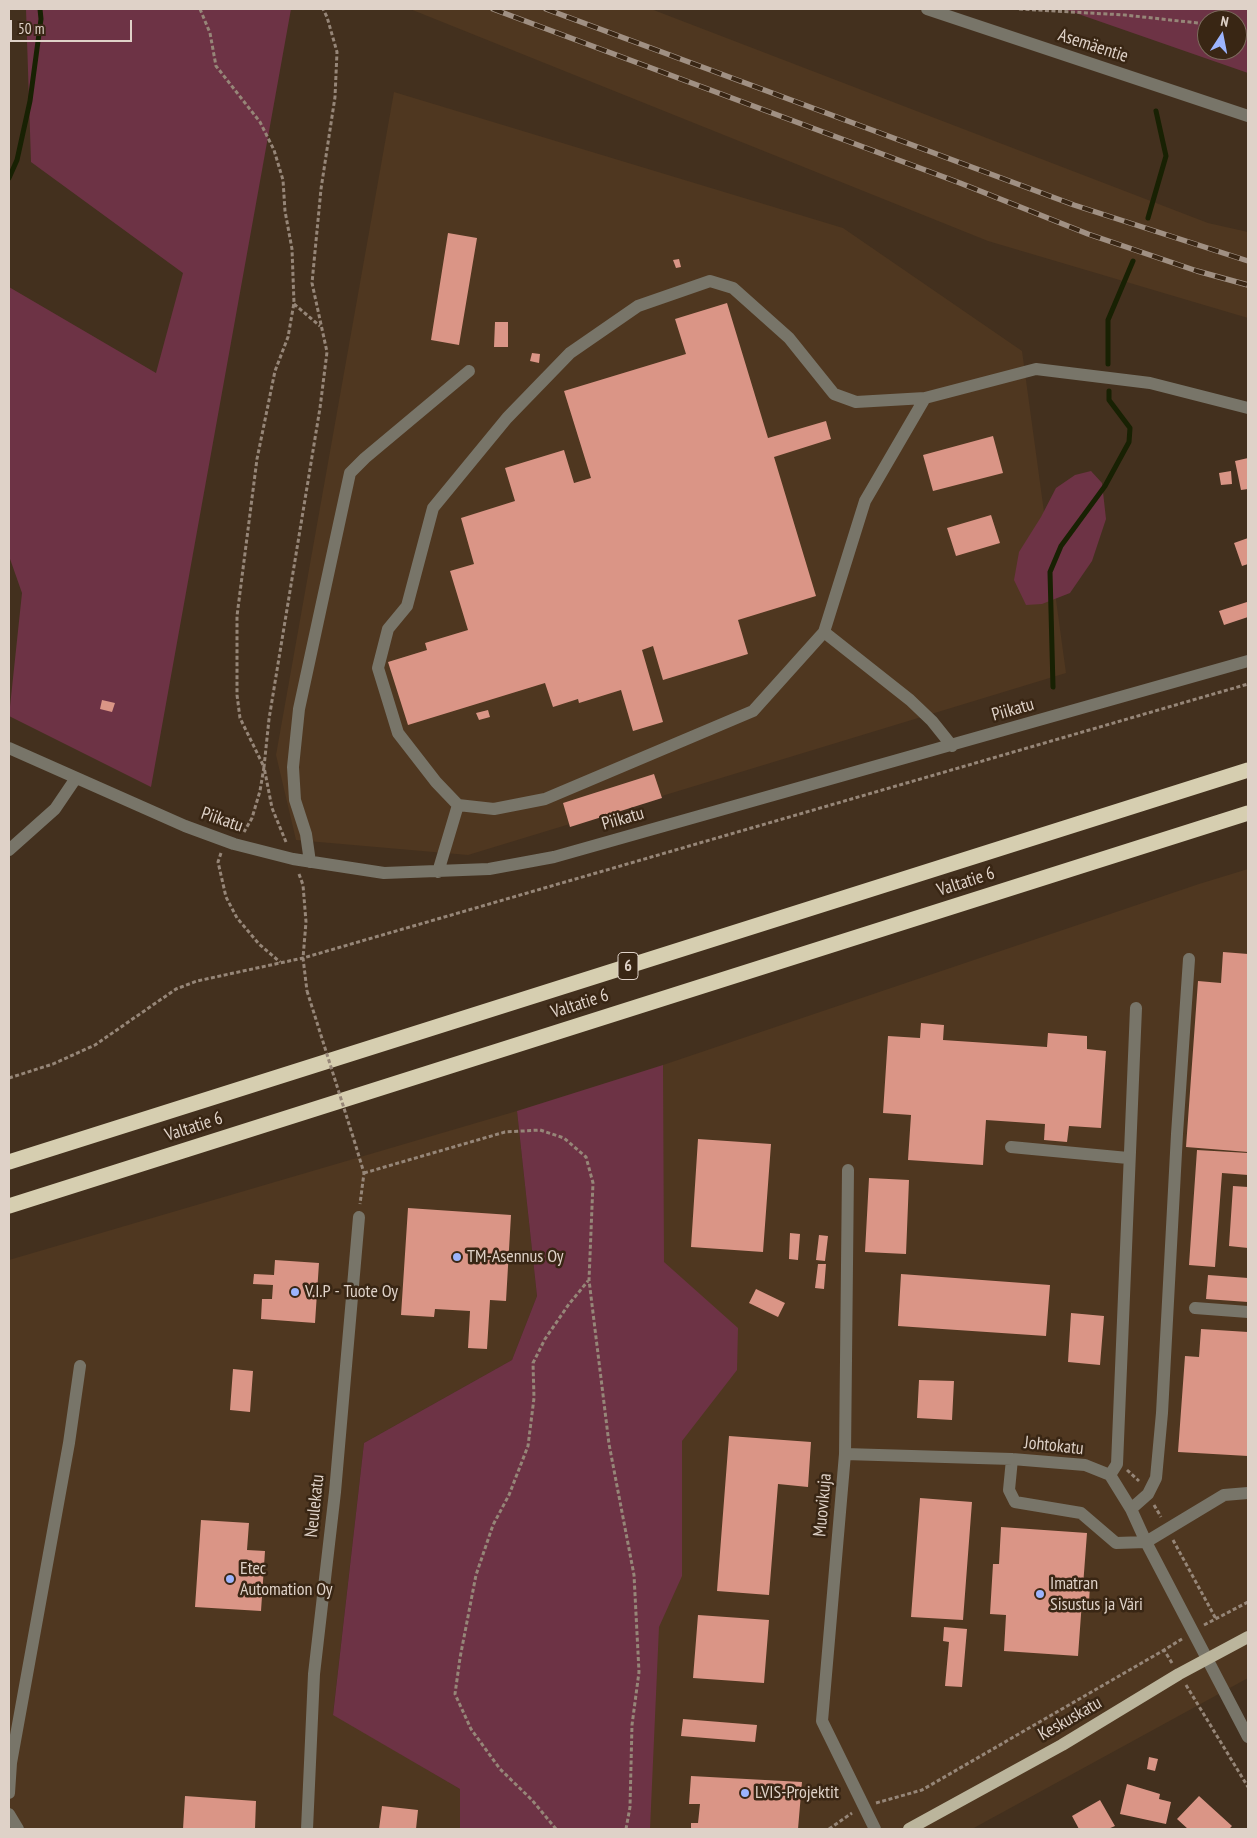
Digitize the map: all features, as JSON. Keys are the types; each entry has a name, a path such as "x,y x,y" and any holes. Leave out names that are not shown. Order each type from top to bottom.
{"highway":[{"name":"Valtatie 6","path":"9,1162 1248,770"},
{"name":"Valtatie 6","path":"9,1206 1248,813"}],"main road":[{"name":"Keskuskatu","path":"909,1829 1062,1745 1248,1637"}],"street":[{"name":"Asemäentie","path":"927,9 1248,116"},
{"path":"925,398 865,501 824,632 754,711 546,799 494,808 458,805 436,782 398,733 378,668 388,629 408,606 434,508 507,418 570,353 638,306 710,281 733,288 789,338 834,394 856,402 925,398 1036,369 1150,383 1248,408"},
{"path":"310,862 306,834 295,800 294,757 299,709 350,473 365,458 470,370"},
{"path":"824,632 910,700 932,721 952,746"},
{"name":"Piikatu","path":"9,748 185,826 234,844 293,859 384,873 489,869 554,857 952,746 1248,660"},
{"path":"9,850 55,809 76,778"},
{"path":"438,872 458,805"},
{"path":"1131,1509 1148,1494 1156,1478 1189,959"},
{"path":"1136,1008 1128,1158 1117,1464 1110,1475 1131,1509 1146,1542 1248,1737"},
{"path":"1011,1147 1128,1158"},
{"name":"Muovikuja","path":"848,1170 844,1454 822,1722 875,1829"},
{"name":"Neulekatu","path":"308,1829 314,1674 335,1492 358,1217"},
{"path":"1195,1308 1248,1312"},
{"path":"9,1793 11,1763 69,1443 80,1366"},
{"name":"Johtokatu","path":"844,1454 1012,1459 1085,1465 1110,1475"},
{"path":"1012,1459 1008,1490 1015,1502 1081,1513 1116,1543 1146,1542 1224,1495 1248,1492"},
{"path":"9,1814 18,1829"}],"path":[{"path":"200,9 210,33 216,66 260,122 274,150 283,180 285,211 292,249 294,303 288,337 275,371 257,459 237,616 237,695 240,718 264,767 272,808 303,885 306,922 303,958 307,992 364,1173 358,1217"},
{"path":"281,963 259,944 237,918 226,898 218,862 221,853 234,844 246,831 260,791 269,719 320,408 327,352 312,283 321,189 335,97 336,52 327,16 322,9"},
{"path":"1019,9 1062,10 1197,23"},
{"path":"294,303 320,326"},
{"path":"9,1078 53,1064 95,1045 176,989 197,981 303,958 1248,684"},
{"path":"364,1173 505,1132 540,1130 564,1138 586,1158 593,1183 589,1280 610,1444 634,1575 639,1672 632,1725 630,1807 626,1829"},
{"path":"556,1829 532,1800 500,1769 471,1729 456,1694 460,1658 476,1575 493,1525 510,1495 528,1446 534,1398 533,1363 544,1339 589,1280"},
{"path":"829,1829 863,1807 922,1790 1164,1650"}],"shaded area":[{"path":"26,9 291,9 151,787 9,716 22,593 9,556 9,287 156,373 183,273 31,162"},
{"path":"410,9 651,9 1208,223 1248,232 1248,318 988,241"},
{"path":"1064,9 1248,9 1248,73 1211,60 1247,60 1247,10 1197,10 1197,55"},
{"path":"394,92 843,228 1022,351 1066,673 468,855 296,840 276,755"},
{"path":"1091,471 1102,483 1106,519 1092,561 1070,593 1042,604 1026,605 1014,580 1019,552 1041,517 1056,488 1075,475"},
{"path":"1248,869 1248,1678 972,1829 649,1829 663,1065"},
{"path":"663,1065 664,1262 738,1328 737,1370 682,1441 682,1576 659,1627 650,1829 460,1829 460,1789 333,1715 364,1443 512,1360 537,1296 517,1111"},
{"path":"517,1111 537,1296 512,1360 364,1443 333,1714 460,1789 460,1829 9,1829 9,1260"}],"building":[{"path":"448,233 477,238 459,345 431,340"},
{"path":"679,259 681,267 676,268 673,260"},
{"path":"727,303 768,438 826,421 831,439 774,457 816,596 738,620 748,654 663,680 653,646 642,650 663,722 633,731 621,690 579,703 578,699 553,707 545,683 408,725 388,662 427,650 425,643 468,630 450,571 474,564 461,518 515,501 505,468 564,450 574,483 591,478 564,391 686,354 675,319"},
{"path":"495,322 508,322 508,347 494,347"},
{"path":"532,353 540,354 539,363 530,361"},
{"path":"993,436 1003,473 933,491 923,455"},
{"path":"1248,458 1248,489 1241,490 1235,461"},
{"path":"1231,471 1232,484 1221,485 1219,473"},
{"path":"991,515 1000,543 956,556 947,528"},
{"path":"1248,538 1248,564 1242,566 1234,543"},
{"path":"1247,602 1248,617 1224,625 1219,611"},
{"path":"102,700 115,703 112,712 100,709"},
{"path":"488,710 490,717 479,720 476,713"},
{"path":"654,774 662,798 570,827 563,803"},
{"path":"1223,952 1248,954 1248,1152 1186,1147 1198,981 1221,983"},
{"path":"921,1023 944,1025 943,1040 1047,1047 1048,1033 1087,1036 1087,1049 1106,1051 1101,1128 1069,1126 1067,1142 1044,1140 1045,1124 986,1120 983,1165 908,1160 911,1115 883,1113 888,1036 920,1038"},
{"path":"698,1139 771,1144 763,1252 691,1247"},
{"path":"1197,1150 1248,1153 1248,1175 1222,1173 1215,1267 1189,1265"},
{"path":"869,1178 909,1180 906,1254 865,1252"},
{"path":"1233,1186 1248,1187 1248,1248 1229,1246"},
{"name":"TM-Asennus Oy","path":"408,1208 511,1215 506,1301 490,1300 487,1349 468,1348 470,1311 435,1309 434,1317 401,1315"},
{"path":"790,1233 800,1234 798,1260 789,1259"},
{"path":"819,1235 828,1236 825,1261 816,1260"},
{"name":"V.I.P - Tuote Oy","path":"275,1260 319,1263 315,1323 261,1319 262,1299 272,1299 273,1285 253,1284 254,1274 274,1275"},
{"path":"818,1264 826,1264 824,1289 815,1288"},
{"path":"901,1274 1050,1285 1046,1336 898,1326"},
{"path":"1208,1275 1248,1278 1248,1302 1206,1299"},
{"path":"756,1289 785,1303 778,1317 749,1303"},
{"path":"1071,1313 1104,1316 1100,1365 1068,1362"},
{"path":"1201,1329 1248,1332 1248,1456 1178,1452 1185,1356 1199,1357"},
{"path":"233,1369 253,1371 250,1412 230,1410"},
{"path":"919,1380 954,1381 952,1420 917,1418"},
{"path":"729,1436 811,1442 808,1487 778,1484 769,1595 717,1591"},
{"path":"920,1498 972,1502 963,1620 911,1617"},
{"name":"Etec Automation Oy","path":"201,1520 249,1523 247,1550 265,1551 261,1611 195,1607"},
{"name":"Imatran Sisustus ja Väri","path":"1001,1527 1087,1533 1083,1586 1090,1586 1089,1602 1082,1601 1078,1656 1004,1651 1006,1615 990,1614 993,1564 999,1564"},
{"path":"698,1615 769,1620 764,1683 693,1678"},
{"path":"944,1627 967,1629 962,1687 945,1686 949,1642 943,1641"},
{"path":"683,1719 757,1725 755,1742 681,1736"},
{"path":"1149,1757 1158,1759 1155,1771 1147,1769"},
{"name":"LVIS-Projektit","path":"691,1776 802,1782 798,1829 691,1829 691,1823 698,1823 700,1804 689,1804"},
{"path":"1127,1784 1160,1794 1159,1799 1171,1802 1166,1824 1120,1814"},
{"path":"185,1796 256,1801 255,1829 183,1829"},
{"path":"1199,1796 1232,1826 1229,1829 1188,1829 1177,1819"},
{"path":"1100,1800 1115,1826 1108,1829 1079,1829 1072,1816"},
{"path":"382,1806 418,1810 416,1829 379,1829"}],"waterway":[{"path":"9,178 17,160 30,101 41,19 40,9"},
{"path":"1148,218 1166,156 1156,111"},
{"path":"1108,364 1108,320 1133,261"},
{"path":"1053,687 1050,572 1061,546 1105,486 1129,442 1130,428 1109,400 1109,391"}],"railway":[{"path":"493,9 960,183 1088,234 1197,271 1248,285"},
{"path":"546,9 1074,205 1248,261"}],"place":[{"name":"TM-Asennus Oy","path":"457,1257"},
{"name":"V.I.P - Tuote Oy","path":"295,1292"},
{"name":"Etec Automation Oy","path":"230,1579"},
{"name":"Imatran Sisustus ja Väri","path":"1040,1594"},
{"name":"LVIS-Projektit","path":"745,1793"}]}
